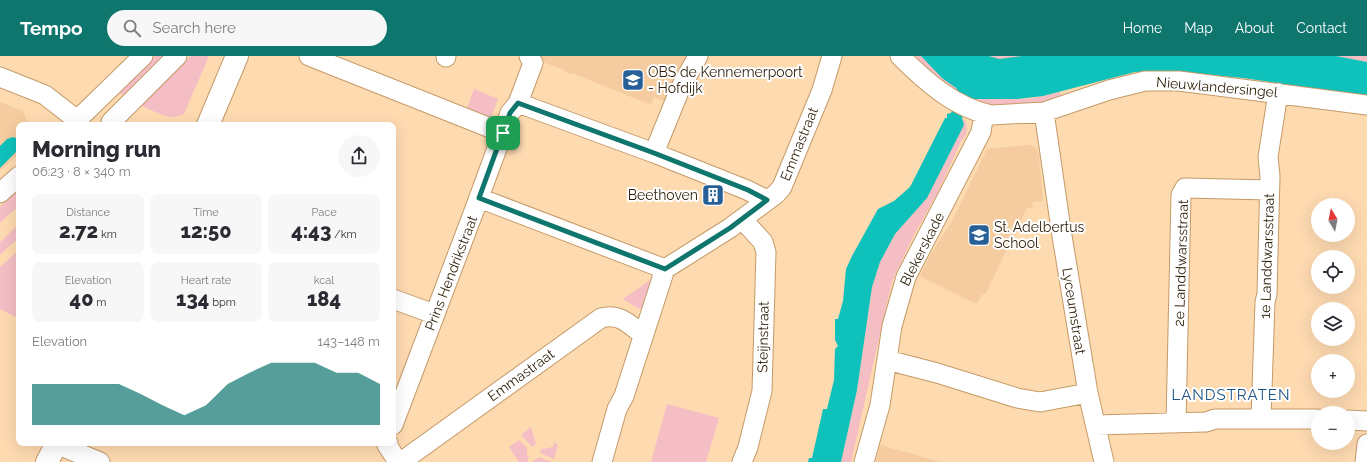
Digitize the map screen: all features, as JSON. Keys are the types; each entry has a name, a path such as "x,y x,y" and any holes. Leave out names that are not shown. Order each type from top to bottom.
{"main road":[{"path":"209,122 237,56"}],"street":[{"path":"75,122 143,56"},
{"path":"116,122 177,56"},
{"path":"309,56 503,133"},
{"name":"Prins Hendrikstraat","path":"396,413 510,113 518,103 533,63 529,56"},
{"path":"654,153 680,89 698,56"},
{"name":"Emmastraat","path":"665,269 742,219 782,187 822,90 832,56"},
{"path":"900,56 923,80 953,99 980,111"},
{"path":"0,76 45,95 73,122"},
{"name":"Nieuwlandersingel","path":"980,111 992,115 1044,112 1109,90 1145,81 1179,81 1367,105"},
{"name":"1e Landdwarsstraat","path":"1261,420 1265,310 1267,294 1269,190 1268,157 1278,93"},
{"path":"518,103 654,153 748,190 767,200"},
{"name":"Blekerskade","path":"864,462 880,405 892,326 906,277 981,132 980,111"},
{"name":"Lyceumstraat","path":"1044,112 1062,236 1088,393 1104,462"},
{"path":"76,122 89,116 101,116 113,122"},
{"path":"0,193 16,179"},
{"name":"2e Landdwarsstraat","path":"1176,422 1181,195 1185,188 1269,190"},
{"path":"479,198 665,269 624,396 617,408 602,462"},
{"name":"Steijnstraat","path":"742,219 763,242 766,252 762,391 742,462"},
{"path":"396,300 434,314"},
{"name":"Emmastraat","path":"399,462 601,318 612,315 631,324 643,335"},
{"path":"887,360 938,373 1017,398 1040,402 1088,393"},
{"path":"1096,425 1206,422 1215,419 1311,419"},
{"path":"1355,420 1367,421"},
{"path":"389,446 399,462"},
{"path":"53,450 100,462"}],"shaded area":[{"path":"155,56 172,56 125,98 118,91"},
{"path":"191,56 209,56 184,114 172,117 166,116 138,104 154,87"},
{"name":"OBS de Kennemerpoort - Hofdijk","path":"538,56 690,56 665,102 654,97 651,105 539,61"},
{"path":"911,56 921,56 956,88 960,94 952,91"},
{"path":"989,56 1022,56 999,59"},
{"path":"1336,56 1367,56 1367,62"},
{"path":"474,89 498,99 491,117 467,108"},
{"path":"1060,92 1062,99 1047,103 991,106 972,100 979,98 1028,99"},
{"path":"0,102 23,111 28,122 16,122 16,156 0,171"},
{"path":"962,118 966,122 967,130 964,139 962,139 938,192 914,235 892,281 851,462 841,462 857,390 872,287 880,262 895,234 927,198 964,125"},
{"name":"St. Adelbertus School","path":"1030,145 1036,148 1039,156 1043,201 1032,202 1033,208 1027,208 986,293 981,296 978,303 970,301 920,276 932,252 952,221 987,149"},
{"path":"16,192 16,208 0,223 0,207"},
{"path":"16,227 16,240 0,255 0,242"},
{"path":"16,253 16,317 0,309 0,267"},
{"path":"652,279 644,307 639,309 623,299"},
{"path":"667,404 719,418 706,462 651,462"},
{"path":"531,427 536,444 532,447 521,435"},
{"path":"519,440 527,448 527,455 529,457 527,462 519,462 509,447"},
{"path":"554,443 558,444 554,459 540,453 541,449 553,447"},
{"path":"880,445 941,462 876,462"},
{"path":"539,457 552,462 531,462"}],"water":[{"path":"921,56 989,56 999,59 1022,56 1336,56 1367,62 1367,96 1243,78 1165,71 1135,72 1043,96 1018,99 971,99 962,118 964,125 927,198 895,234 880,262 872,287 857,390 841,462 808,462 809,458 812,458 823,409 827,409 834,380 835,349 838,346 835,340 835,319 838,319 843,301 846,269 878,209 894,201 910,187 945,118 947,118 947,114 951,113 960,94 956,88 942,78"},
{"path":"13,137 16,138 16,152 0,168 0,146 7,139"}],"place":[{"name":"OBS de Kennemerpoort - Hofdijk","path":"633,80"},
{"name":"Beethoven","path":"713,195"},
{"name":"St. Adelbertus School","path":"979,235"}],"district":[{"name":"LANDSTRATEN","path":"1231,395"}],"route":[{"path":"518,103 654,153 748,190 767,200 730,228 665,269 479,198 503,133 510,113 518,103"}]}
